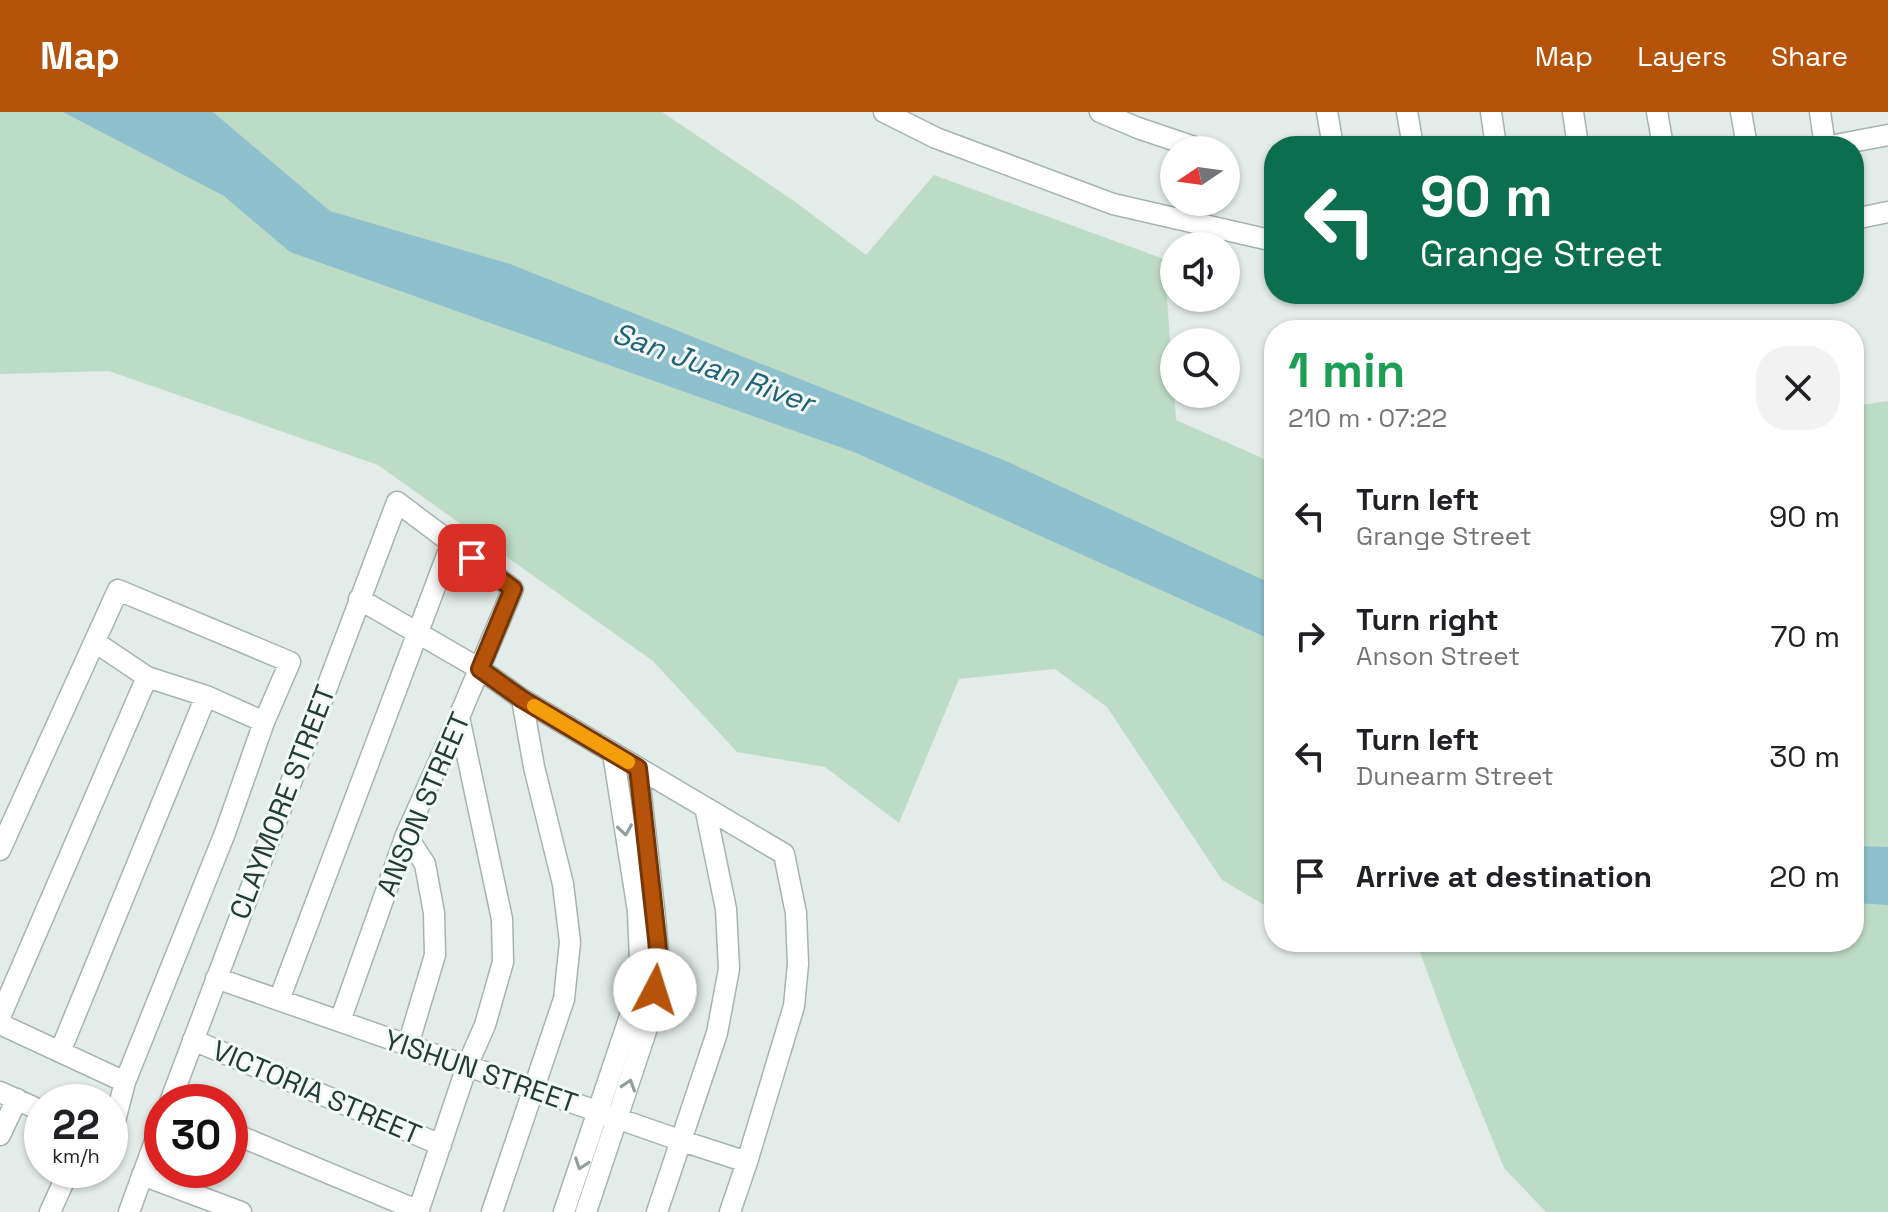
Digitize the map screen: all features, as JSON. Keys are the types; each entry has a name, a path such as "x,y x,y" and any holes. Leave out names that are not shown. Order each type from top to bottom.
{"street":[{"path":"884,112 936,138 1113,204 1264,239"},
{"path":"1100,112 1142,120 1175,136"},
{"path":"1327,112 1331,136"},
{"path":"1407,112 1411,136"},
{"path":"1491,112 1495,136"},
{"path":"1573,112 1577,136"},
{"path":"1657,112 1661,136"},
{"path":"1741,112 1745,136"},
{"path":"1820,112 1826,136"},
{"path":"1864,139 1888,135"},
{"path":"1864,217 1888,212"},
{"name":"CLAYMORE STREET","path":"177,1084 397,502 452,542"},
{"path":"279,1000 452,542"},
{"name":"ANSON STREET","path":"340,1021 406,835 513,589 452,542"},
{"path":"0,850 118,590 290,662 125,1082 0,1024"},
{"path":"359,599 784,854 796,913 798,964 794,1006 730,1212"},
{"path":"95,642 147,677 206,696 264,722"},
{"path":"0,1017 147,677"},
{"path":"60,1052 206,696"},
{"path":"492,1212 564,999 570,942 563,884 537,780 522,699"},
{"path":"248,1140 419,1211 467,1066 485,1025 503,962 502,919 459,717"},
{"path":"586,1212 640,961 638,911 613,753"},
{"path":"564,1212 650,1019 659,962 638,768"},
{"path":"657,1212 717,1033 729,969 726,909 705,807"},
{"path":"406,835 425,864 434,913 435,955 408,1045"},
{"name":"YISHUN STREET","path":"216,978 747,1162"},
{"name":"VICTORIA STREET","path":"193,1040 441,1145"},
{"path":"0,1135 8,1096"},
{"path":"129,1212 144,1170"},
{"path":"142,1175 241,1212"},
{"path":"50,1212 61,1188"}],"green space":[{"path":"0,112 662,112 794,201 866,255 934,175 1160,258 1160,312 1168,312 1169,328 1160,328 1160,408 1175,408 1176,420 1264,459 1264,905 1222,880 1107,707 1055,669 959,679 899,823 825,767 737,752 653,661 378,465 109,371 0,374"},
{"path":"1888,401 1888,1212 1546,1212 1504,1168 1420,952 1864,952 1864,405"}],"water":[{"name":"San Juan River","path":"63,112 213,112 330,211 510,264 1006,461 1264,580 1264,636 854,452 290,252 224,196"},
{"path":"1864,846 1888,847 1888,905 1864,904"}],"slow traffic":[{"path":"534,706 628,762"}],"route":[{"path":"472,558 513,589 480,669 522,699 638,768 659,962 655,990"}]}
